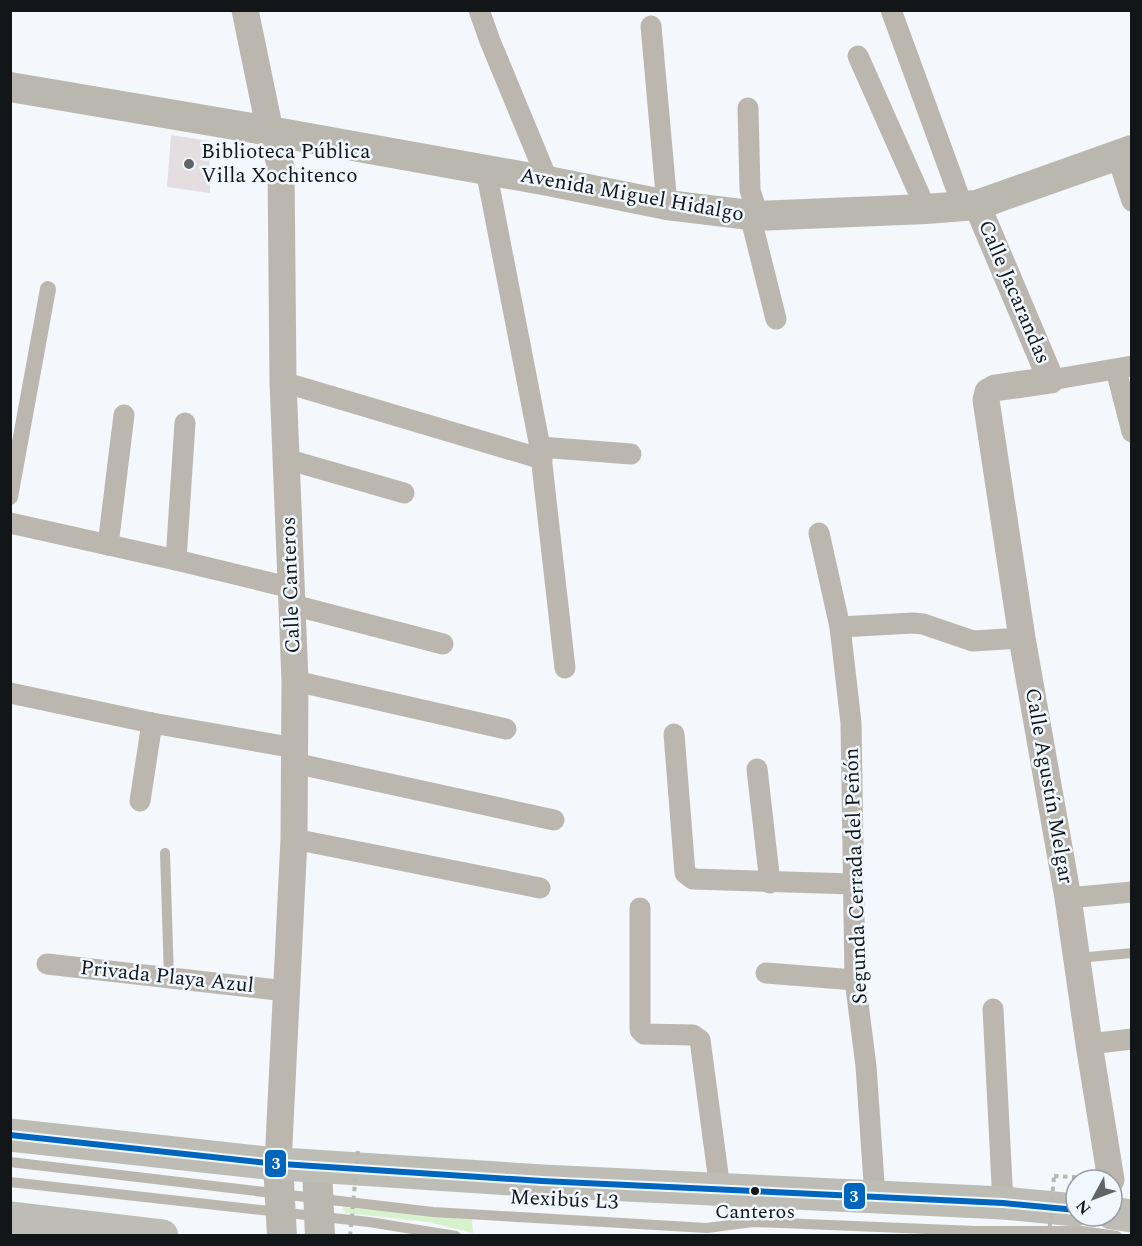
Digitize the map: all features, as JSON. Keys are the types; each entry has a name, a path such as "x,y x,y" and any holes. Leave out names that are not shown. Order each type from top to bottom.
{"main road":[{"name":"Avenida Miguel Hidalgo","path":"10,87 270,131 667,205 754,216 970,206 1124,153"},
{"path":"10,1135 280,1201 317,1166 542,1181 1003,1203 1064,1209"},
{"path":"317,1166 319,1217"},
{"path":"13,1224 162,1236"}],"street":[{"name":"Calle Canteros","path":"245,10 270,131 281,167 283,382 295,681 295,756 280,1201"},
{"path":"479,10 548,181"},
{"path":"891,10 970,206"},
{"path":"651,26 667,205"},
{"path":"858,56 927,209"},
{"path":"748,108 750,190 776,319"},
{"path":"1124,153 1131,201"},
{"path":"486,170 541,453 565,668"},
{"name":"Calle Jacarandas","path":"970,206 1051,380"},
{"path":"10,497 48,288"},
{"path":"1051,380 1124,368 1131,432"},
{"name":"Calle Agustín Melgar","path":"1051,380 995,388 988,392 986,400 1022,638 1068,898 1107,1168"},
{"path":"283,382 541,453 631,454"},
{"path":"108,545 124,415"},
{"path":"176,560 185,423"},
{"path":"286,459 404,494"},
{"path":"10,523 176,560 443,644"},
{"name":"Segunda Cerrada del Peñón","path":"819,533 840,627 851,723 855,980 866,1066 875,1197"},
{"path":"840,627 913,623 973,641 1022,638"},
{"path":"295,681 506,729"},
{"path":"10,693 295,756 554,820"},
{"path":"140,801 152,723"},
{"path":"674,734 686,875 693,879 853,884"},
{"path":"757,769 770,883"},
{"path":"294,839 540,888"},
{"path":"1068,898 1131,892"},
{"path":"640,908 640,1030 644,1034 693,1035 700,1040 720,1189"},
{"name":"Privada Playa Azul","path":"47,964 286,991"},
{"path":"766,973 855,980"},
{"path":"993,1010 1003,1203"},
{"path":"1089,1044 1131,1039"}],"lane":[{"path":"165,853 169,978"},
{"path":"1077,958 1131,952"},
{"name":"Mexibús L3","path":"10,1162 280,1201 319,1217 430,1230 456,1236"},
{"name":"Mexibús L3","path":"10,1182 280,1201 319,1217 433,1212 707,1228 753,1222 976,1232 1082,1231 1085,1228"}],"path":[{"path":"350,1236 358,1151"},
{"path":"1049,1236 1054,1176 1064,1181"}],"green space":[{"path":"342,1207 472,1219 473,1233 428,1222 346,1213"}],"building":[{"name":"Biblioteca Pública Villa Xochitenco","path":"171,135 209,141 210,193 167,187"}],"transit line":[{"name":"3","path":"10,1135 267,1163 542,1181 1003,1203 1064,1209"}],"place":[{"name":"Biblioteca Pública Villa Xochitenco","path":"189,164"},
{"name":"Canteros","path":"755,1191"}]}
